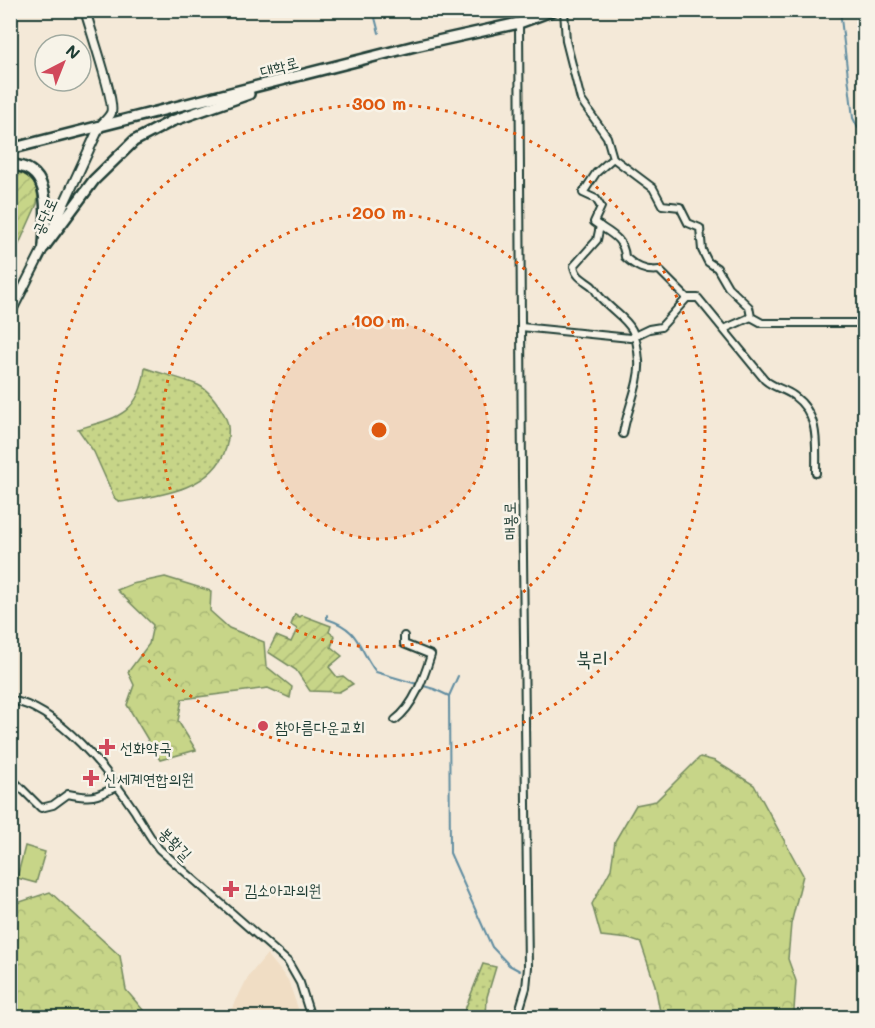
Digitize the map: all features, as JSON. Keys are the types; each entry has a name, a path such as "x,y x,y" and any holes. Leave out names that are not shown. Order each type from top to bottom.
{"main road":[{"name":"대학로","path":"10,149 415,46 519,23 554,10"},
{"path":"44,247 94,180 134,141 172,121 211,109 290,78"},
{"path":"10,165 18,165 30,170 38,176 44,189 44,247"}],"street":[{"name":"공단로","path":"10,314 99,128 111,112 112,105 85,10"},
{"path":"564,10 566,41 581,100 607,136 613,158 653,188 662,205 680,207 688,223 700,228 702,250 708,262 717,268 728,287 749,307 751,317"},
{"name":"매봉로","path":"517,1017 528,967 519,23"},
{"path":"613,158 596,173 583,193 596,200 601,207 594,222 610,230 624,248 625,257 631,262 648,271 659,270 687,298 698,298 765,380 772,387 793,395 810,412 816,432 816,473"},
{"path":"600,226 597,240 574,266 580,278 594,287 599,296 629,323 635,336 639,363 623,434"},
{"path":"521,327 630,338 649,329 661,327 687,298"},
{"path":"751,317 762,323 864,323"},
{"path":"724,329 751,317"},
{"path":"395,720 403,714 421,683 431,655 404,644 404,636"},
{"name":"봉황길","path":"10,700 19,701 40,711 61,726 97,762 159,849 288,962 300,983 311,1017"},
{"path":"10,777 41,808 53,805 68,795 96,797 116,787"}],"shaded area":[{"path":"267,954 288,980 301,1017 218,1017 233,1007 248,977"}],"green space":[{"path":"10,171 28,177 35,185 38,197 11,262"},
{"path":"145,368 198,385 206,390 227,420 228,440 219,462 197,482 167,493 121,502 115,499 94,452 78,429 115,417 132,405 138,395"},
{"path":"165,577 211,591 210,611 229,628 264,642 266,666 292,687 290,698 268,688 182,699 178,721 196,750 160,760 127,705 134,685 128,672 149,644 153,625 117,590 132,584"},
{"path":"295,614 331,626 329,632 335,636 331,647 342,656 329,667 337,677 343,676 353,684 339,692 310,691 296,670 268,652 276,636 291,642 297,629 291,625"},
{"path":"700,757 715,761 754,785 803,875 791,924 788,959 796,981 794,1010 800,1017 661,1017 655,985 641,943 629,939 601,936 592,904 611,869 615,841 636,805 656,801"},
{"path":"25,846 45,852 36,883 17,878"},
{"path":"50,892 120,956 126,990 149,1017 11,1017 11,905"},
{"path":"483,964 496,967 487,997 486,1017 462,1017"}],"waterway":[{"path":"373,10 379,33"},
{"path":"840,10 853,118 858,128 864,132"},
{"path":"327,615 327,619 338,623 352,634 376,672 434,689 449,696"},
{"path":"458,676 449,696 450,853 492,947 509,965 520,971"}],"place":[{"name":"참아름다운교회","path":"263,726"},
{"name":"선화약국","path":"107,747"},
{"name":"신세계연합의원","path":"91,778"},
{"name":"김소아과의원","path":"231,889"}],"district":[{"name":"북리","path":"592,658"}]}
